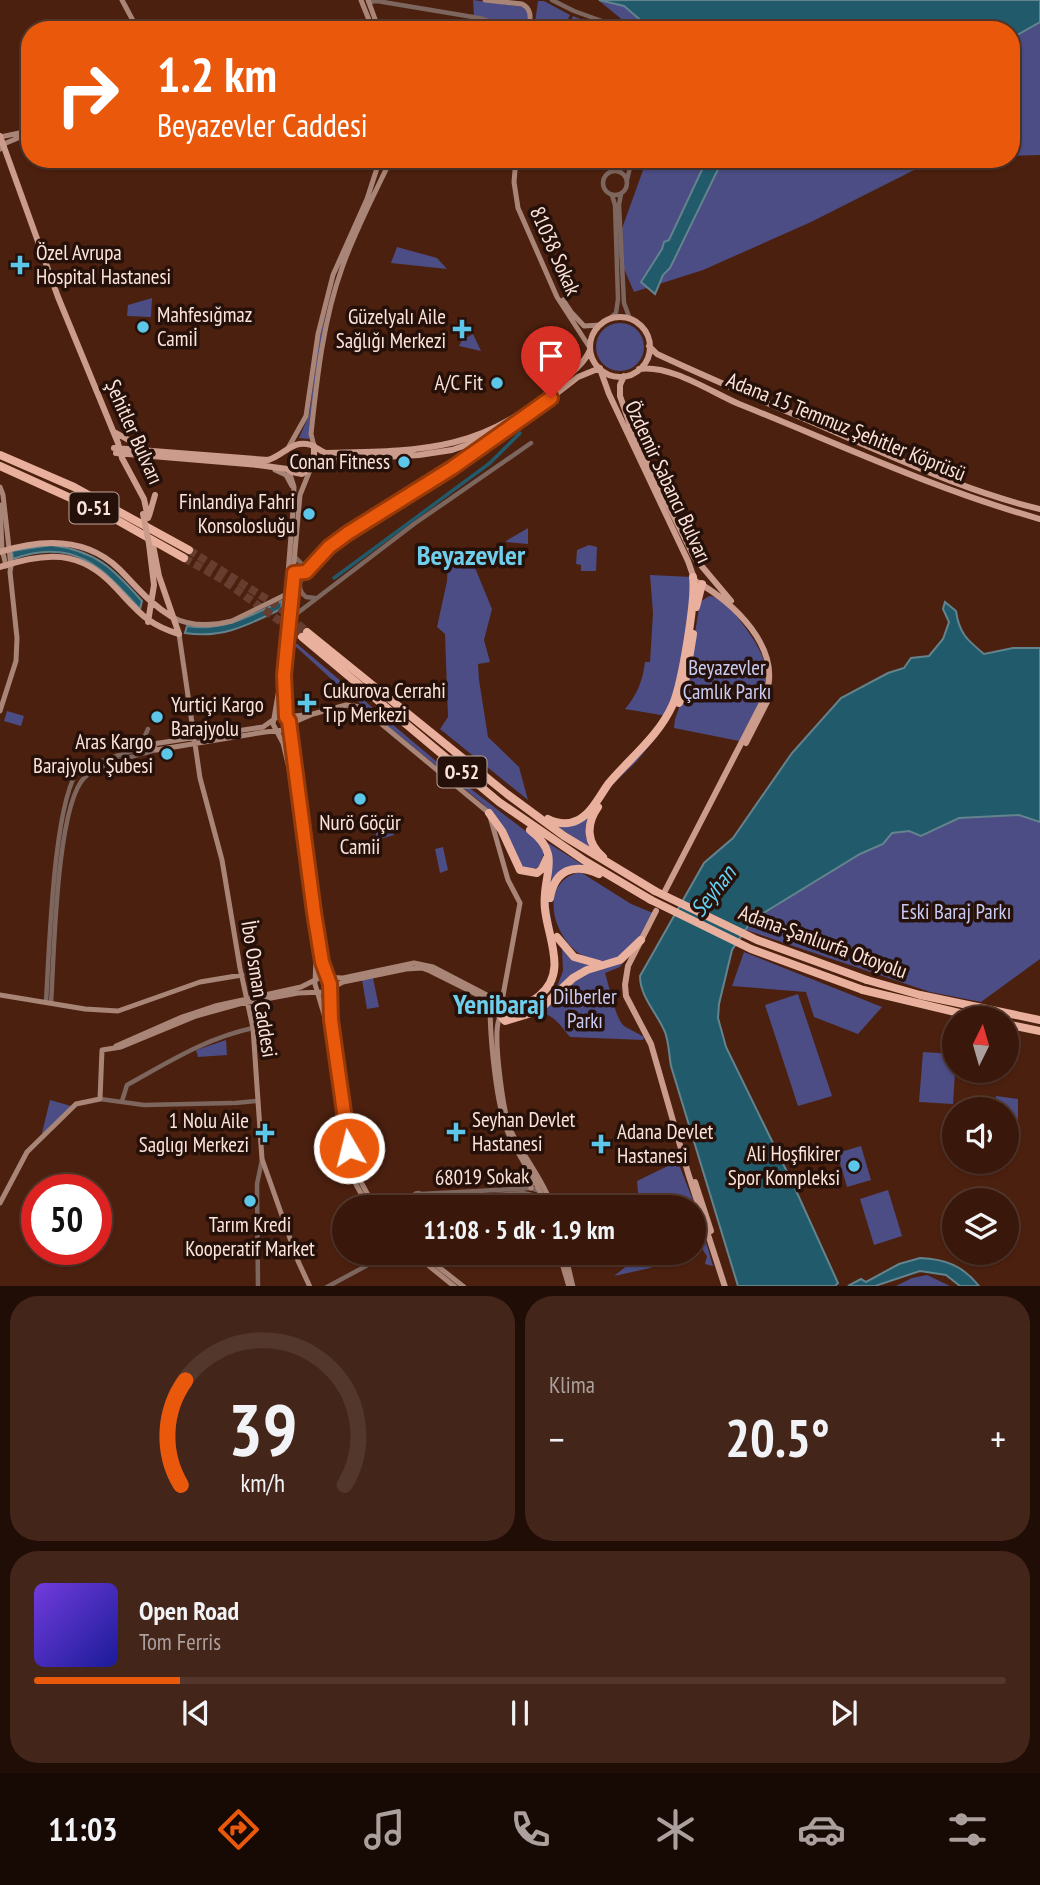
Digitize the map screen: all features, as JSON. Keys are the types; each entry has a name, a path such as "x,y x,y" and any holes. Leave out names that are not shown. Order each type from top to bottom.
{"highway":[{"name":"O-51","path":"0,455 74,487 186,554 0,466"},
{"path":"507,794 551,821 564,824 578,821 647,744 668,714 678,689 690,617 692,577"},
{"path":"631,877 598,853 592,845 589,837 590,821 604,798 651,748 678,704 684,689 696,603 702,584"},
{"name":"Adana-Şanlıurfa Otoyolu","path":"942,1009 863,990 751,949 651,900 558,844 499,802 304,635 564,836 655,891 757,940 867,980 920,995 1040,1020"},
{"path":"499,802 535,834 549,852 544,903 554,948 555,971 551,982 535,999 514,1005 501,1001"},
{"path":"489,813 502,831 520,870 537,873 545,865 549,852"},
{"path":"634,890 583,868 564,872 552,887 550,897 561,958 560,972 555,984 538,1004 525,1010 500,1015 505,1021 538,1011 573,978 620,960 641,940"},
{"path":"557,937 574,957 602,965"},
{"path":"1019,1027 1040,1031"}],"main road":[{"path":"122,0 133,21"},
{"path":"361,0 369,21"},
{"path":"485,0 523,4 527,6 530,21"},
{"path":"512,0 523,2 531,9 530,21"},
{"path":"368,1 376,21"},
{"path":"0,136 21,133"},
{"name":"Şehitler Bulvarı","path":"0,136 63,310 112,430 117,451 144,499 159,576 179,634 194,740"},
{"path":"2,147 21,136"},
{"name":"Şehitler Bulvarı","path":"0,156 117,451 146,516"},
{"path":"362,1195 353,1179 344,1148 326,1021 319,991 315,987 314,943 291,779 287,756 278,730 274,727 274,719 287,594 294,489 292,476 284,459 286,450 306,416 318,334 333,275 367,199 377,168"},
{"path":"368,1195 349,1148 328,989 330,984 314,912 286,717 284,675 300,495 314,459 311,434 320,356 343,265 387,168"},
{"name":"81038 Sokak","path":"515,168 518,208 557,297 590,349"},
{"name":"81038 Sokak","path":"517,168 519,205 556,289 579,321 589,327 600,325"},
{"path":"117,451 268,460 278,457 299,443 314,446 326,453 447,445 494,430 538,401 582,362 590,349 593,334 610,318 630,319 645,331 649,346 647,358 639,369 624,376 610,375 600,369 590,349"},
{"name":"Adana 15 Temmuz Şehitler Köprüsü","path":"649,346 657,354 733,389 952,483 1040,509"},
{"name":"Adana 15 Temmuz Şehitler Köprüsü","path":"639,369 649,367 663,370 950,491 1040,519"},
{"path":"117,451 258,465 302,474 319,464 347,459 419,455 452,450 495,435 526,417 578,377 600,369"},
{"name":"Özdemir Sabancı Bulvarı","path":"600,369 609,394 688,561 692,577 695,582 716,593 740,616 762,644 770,672 769,688 667,892 766,705 774,681 773,666 765,642 702,568 666,504 634,436 620,396 620,385 624,376"},
{"path":"112,430 125,440 149,451"},
{"path":"128,471 128,460 133,454"},
{"path":"258,465 286,475 294,489"},
{"path":"0,487 3,495 4,551"},
{"path":"146,516 155,495"},
{"path":"0,505 17,638 16,661 0,711"},
{"path":"4,551 46,542 79,547 108,561 151,604 172,617 192,624 232,621 287,594"},
{"name":"Şehitler Bulvarı","path":"148,622 154,584 151,544"},
{"path":"7,567 44,556 69,558 84,563 99,572 148,622 179,634"},
{"path":"692,577 694,571 702,568"},
{"path":"702,584 707,581 709,575"},
{"path":"142,594 150,592 154,584"},
{"path":"696,603 705,594 716,593"},
{"path":"137,611 143,611 145,607 142,594"},
{"path":"154,747 263,727 281,715 286,717 313,714 346,705 361,707 489,813 508,880 520,903 501,1001"},
{"path":"194,740 285,730 313,714"},
{"name":"İbo Osman Caddesi","path":"194,740 201,782 222,860 253,1028 262,1159"},
{"path":"657,911 632,968 628,985 635,1005 651,1031 727,1286 688,1173 651,1044 626,996 625,976 657,911"},
{"path":"0,1203 27,1152 76,1104 100,1099 102,1050 195,1012 301,988 321,977 343,978 414,963 433,967 501,1001 505,1009 500,1015 497,1033 507,1121 548,1195"},
{"path":"246,1000 324,992 343,982 422,968 484,998 493,1014 500,1015"},
{"path":"0,995 118,1011 200,982 242,975"},
{"path":"490,1007 501,1001"},
{"path":"490,1007 501,1112 507,1131 542,1194"},
{"path":"262,1159 310,1286"},
{"path":"530,1174 531,1188"},
{"path":"428,1265 455,1286"},
{"path":"437,1265 464,1286"},
{"path":"563,1265 571,1286"},
{"path":"567,1265 571,1286"}],"street":[{"path":"552,0 602,21"},
{"path":"368,1 489,21"},
{"path":"610,318 616,313 618,299 615,200 605,191 603,183 606,175 621,168"},
{"path":"629,168 626,188 621,194 619,205 624,303 630,319"},
{"path":"616,171 623,174 627,181"},
{"path":"612,195 621,194"},
{"path":"316,598 306,597 300,591 300,581 329,547 452,468 495,435"},
{"path":"291,618 414,524 531,443"},
{"path":"295,557 303,565 311,566"},
{"path":"294,573 306,572"},
{"path":"139,748 148,729"},
{"path":"48,1003 58,847 63,814 76,774 80,768 139,748 154,747"},
{"path":"76,774 75,779 83,779 154,747"},
{"path":"48,1003 64,844 72,804 83,779"},
{"path":"122,1101 127,1085 201,1044 226,1034 253,1028"},
{"path":"100,1099 144,1105 257,1101"},
{"name":"İbo Osman Caddesi","path":"257,1286 257,1184 262,1159"},
{"name":"68019 Sokak","path":"446,1195 531,1188 546,1195"},
{"name":"68019 Sokak","path":"472,1195 532,1195"},
{"path":"327,1286 367,1265"}],"green space":[{"path":"473,0 525,7 529,14 526,21 499,21 474,15"},
{"path":"598,0 1040,0 1040,155 1020,156 1020,21 624,21"},
{"path":"538,1 544,1 570,15 567,21 535,21"},
{"path":"573,16 589,21 571,21"},
{"path":"644,168 918,168 811,222 703,270 634,292 615,248"},
{"path":"397,247 437,258 447,269 391,263"},
{"path":"152,298 151,317 127,316 128,305"},
{"path":"326,310 309,439 299,438 309,415 319,340"},
{"path":"620,323 629,324 637,330 643,338 643,356 637,364 629,370 620,371 611,370 603,364 597,356 596,347 597,338 603,330 611,324"},
{"path":"473,334 481,351 459,346 462,340"},
{"path":"528,528 528,544 506,542 506,541"},
{"path":"589,545 597,547 596,571 581,571 581,565 576,564 577,550"},
{"path":"448,556 468,558 473,563 492,609 484,640 490,662 478,664 488,737 519,767 528,800 440,729 448,717 445,634 437,627 447,581"},
{"path":"650,575 693,577 683,663 667,716 625,709 639,687 645,662 650,662 653,613"},
{"name":"Beyazevler Çamlık Parkı","path":"709,596 723,602 735,614 755,641 766,670 763,694 739,741 674,728 686,689 700,602"},
{"path":"293,644 297,644 449,772 537,840 544,853 539,867 522,867 497,820 483,804 340,687"},
{"path":"7,711 24,716 21,726 4,721"},
{"path":"661,731 592,811 586,830 593,850 556,826 577,823"},
{"name":"Eski Baraj Parkı","path":"1019,815 1040,822 1040,959 981,1002 930,992 746,930 752,920 860,854 882,844 892,833 909,831 921,836 959,818"},
{"path":"391,824 394,835 377,840 375,828"},
{"path":"545,841 583,865 559,873 549,889 558,960 554,983 539,1001 526,1005 548,990 556,968 546,904 551,858"},
{"path":"443,847 448,870 440,873 435,849"},
{"path":"576,873 582,873 631,904 653,913 637,941 625,954 607,962 589,959 574,949 562,934 555,916 554,899 561,883"},
{"path":"562,947 595,966 553,997 563,971"},
{"path":"744,952 882,1007 858,1034 814,1017 806,992 732,986"},
{"name":"Dilberler Parkı","path":"624,961 620,967 605,973 621,1022 644,1037 643,1040 570,1037 554,1019 540,1012 581,977"},
{"path":"373,978 379,1007 367,1009 362,980"},
{"path":"798,994 832,1096 798,1106 765,1005"},
{"path":"525,1006 506,1012 506,1007"},
{"path":"226,1040 227,1055 198,1057 196,1050"},
{"path":"923,1052 942,1053 942,1083 954,1083 953,1097 942,1097 942,1103 919,1102"},
{"path":"50,1100 71,1106 46,1133 42,1133"},
{"name":"Ali Hoşfikirer Spor Kompleksi","path":"861,1146 871,1180 847,1187 837,1153"},
{"path":"678,1162 691,1195 639,1195 637,1181"},
{"path":"888,1190 902,1236 874,1245 860,1199"},
{"path":"706,1242 713,1266 706,1264"},
{"path":"628,1265 656,1265 650,1268 614,1276"},
{"path":"927,1275 950,1286 896,1286 912,1278"}],"water":[{"path":"599,0 1040,0 1040,22 1020,33 1020,21 642,21 624,6"},
{"path":"703,168 719,168 655,294 641,282 664,242 669,240"},
{"path":"51,545 80,552 112,570 142,601 140,609 99,569 70,554 34,553 13,559 12,551"},
{"path":"282,601 281,609 234,629 211,634 185,633 187,626 224,625"},
{"name":"Seyhan","path":"945,602 956,611 965,636 984,654 1013,648 1040,648 1040,822 1019,815 959,818 921,836 909,831 892,833 883,844 860,854 752,920 732,950 718,1018 726,1047 838,1283 835,1286 738,1286 671,1066 666,1036 646,998 640,976 704,863 733,838 792,753 841,698 888,673 904,668 911,658 929,656 943,639 949,622 943,609"},
{"path":"920,1258 938,1260 942,1261 942,1265 953,1265 967,1273 979,1286 960,1286 946,1275 920,1271 875,1286 848,1286 861,1279 866,1282 899,1264"}],"waterway":[{"path":"334,578 490,463 520,433"}],"tunnel":[{"path":"189,550 276,605 307,632"},
{"path":"184,558 223,580 302,637"}],"place":[{"name":"Özel Avrupa Hospital Hastanesi","path":"20,265"},
{"name":"Mahfesığmaz Camiİ","path":"143,327"},
{"name":"Güzelyalı Aile Sağlığı Merkezi","path":"462,329"},
{"name":"A/C Fit","path":"497,383"},
{"name":"Conan Fitness","path":"404,462"},
{"name":"Finlandiya Fahri Konsolosluğu","path":"309,514"},
{"name":"Cukurova Cerrahi Tıp Merkezi","path":"307,703"},
{"name":"Yurtiçi Kargo Barajyolu","path":"157,717"},
{"name":"Aras Kargo Barajyolu Şubesi","path":"167,754"},
{"name":"Nurö Göçür Camii","path":"360,799"},
{"name":"Seyhan Devlet Hastanesi","path":"456,1132"},
{"name":"1 Nolu Aile Saglıgı Merkezi","path":"265,1133"},
{"name":"Adana Devlet Hastanesi","path":"601,1144"},
{"name":"Ali Hoşfikirer Spor Kompleksi","path":"854,1166"},
{"name":"Tarım Kredi Kooperatif Market","path":"250,1201"}],"district":[{"name":"Beyazevler","path":"471,555"},
{"name":"Yenibaraj","path":"499,1004"}],"route":[{"path":"349,1148 331,1020 328,989 330,984 318,943 289,721 286,717 284,675 294,573 306,572 329,547 348,533 452,468 495,435 519,422 551,398"}]}
